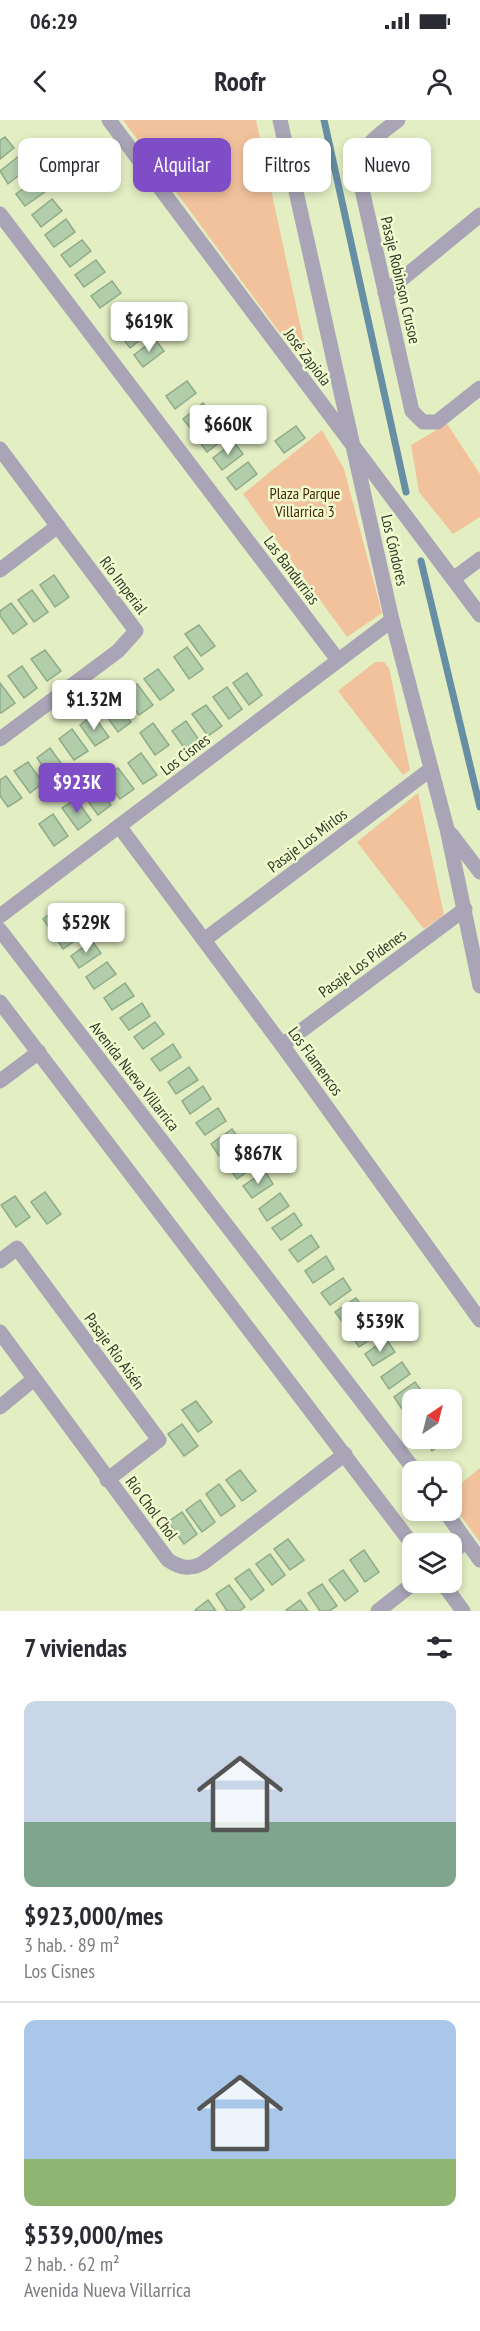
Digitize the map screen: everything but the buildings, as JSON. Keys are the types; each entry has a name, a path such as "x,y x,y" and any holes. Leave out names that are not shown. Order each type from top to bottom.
{"street":[{"name":"José Zapiola","path":"109,120 480,615"},
{"name":"Los Cóndores","path":"280,120 392,620 447,830 480,986"},
{"name":"Pasaje Robinson Crusoe","path":"398,120 372,140 361,157 359,176 412,411 423,422 437,422 480,388"},
{"name":"Las Bandurrias","path":"0,214 338,660"},
{"path":"384,293 480,215"},
{"name":"Río Imperial","path":"0,739 118,651 136,631 58,526 3,458"},
{"path":"0,570 58,526"},
{"path":"453,579 480,559"},
{"name":"Los Cisnes","path":"0,916 392,620"},
{"name":"Pasaje Los Mirlos","path":"204,940 431,770"},
{"name":"Los Flamencos","path":"119,826 282,1045 480,1320"},
{"path":"447,830 480,872"},
{"name":"Pasaje Los Pidenes","path":"282,1045 465,909"},
{"name":"Avenida Nueva Villarrica","path":"0,930 408,1461"},
{"path":"0,1002 404,1533"},
{"path":"0,1081 39,1052"},
{"name":"Pasaje Río Aisén","path":"0,1261 17,1248 159,1440 107,1480"},
{"name":"Río Chol Chol","path":"0,1332 168,1560 182,1567 189,1568 203,1563 345,1454"},
{"path":"0,1407 34,1379"},
{"path":"452,1521 480,1560"},
{"path":"462,1545 466,1541"},
{"path":"378,1611 402,1592"},
{"path":"450,1593 463,1611"}],"green space":[{"path":"123,120 256,120 260,138 243,138 243,192 272,192 311,375 176,192 231,192 231,138 136,138"},
{"path":"447,424 480,474 480,517 453,534 419,492 411,445"},
{"name":"Plaza Parque Villarrica 3","path":"322,430 344,469 382,613 347,637 243,494"},
{"path":"375,662 384,662 389,668 410,770 403,775 338,691"},
{"path":"418,793 444,915 424,929 357,842"},
{"path":"480,1468 480,1542 462,1518 462,1483"}],"waterway":[{"path":"324,120 406,492"},
{"path":"421,561 480,807"}]}
